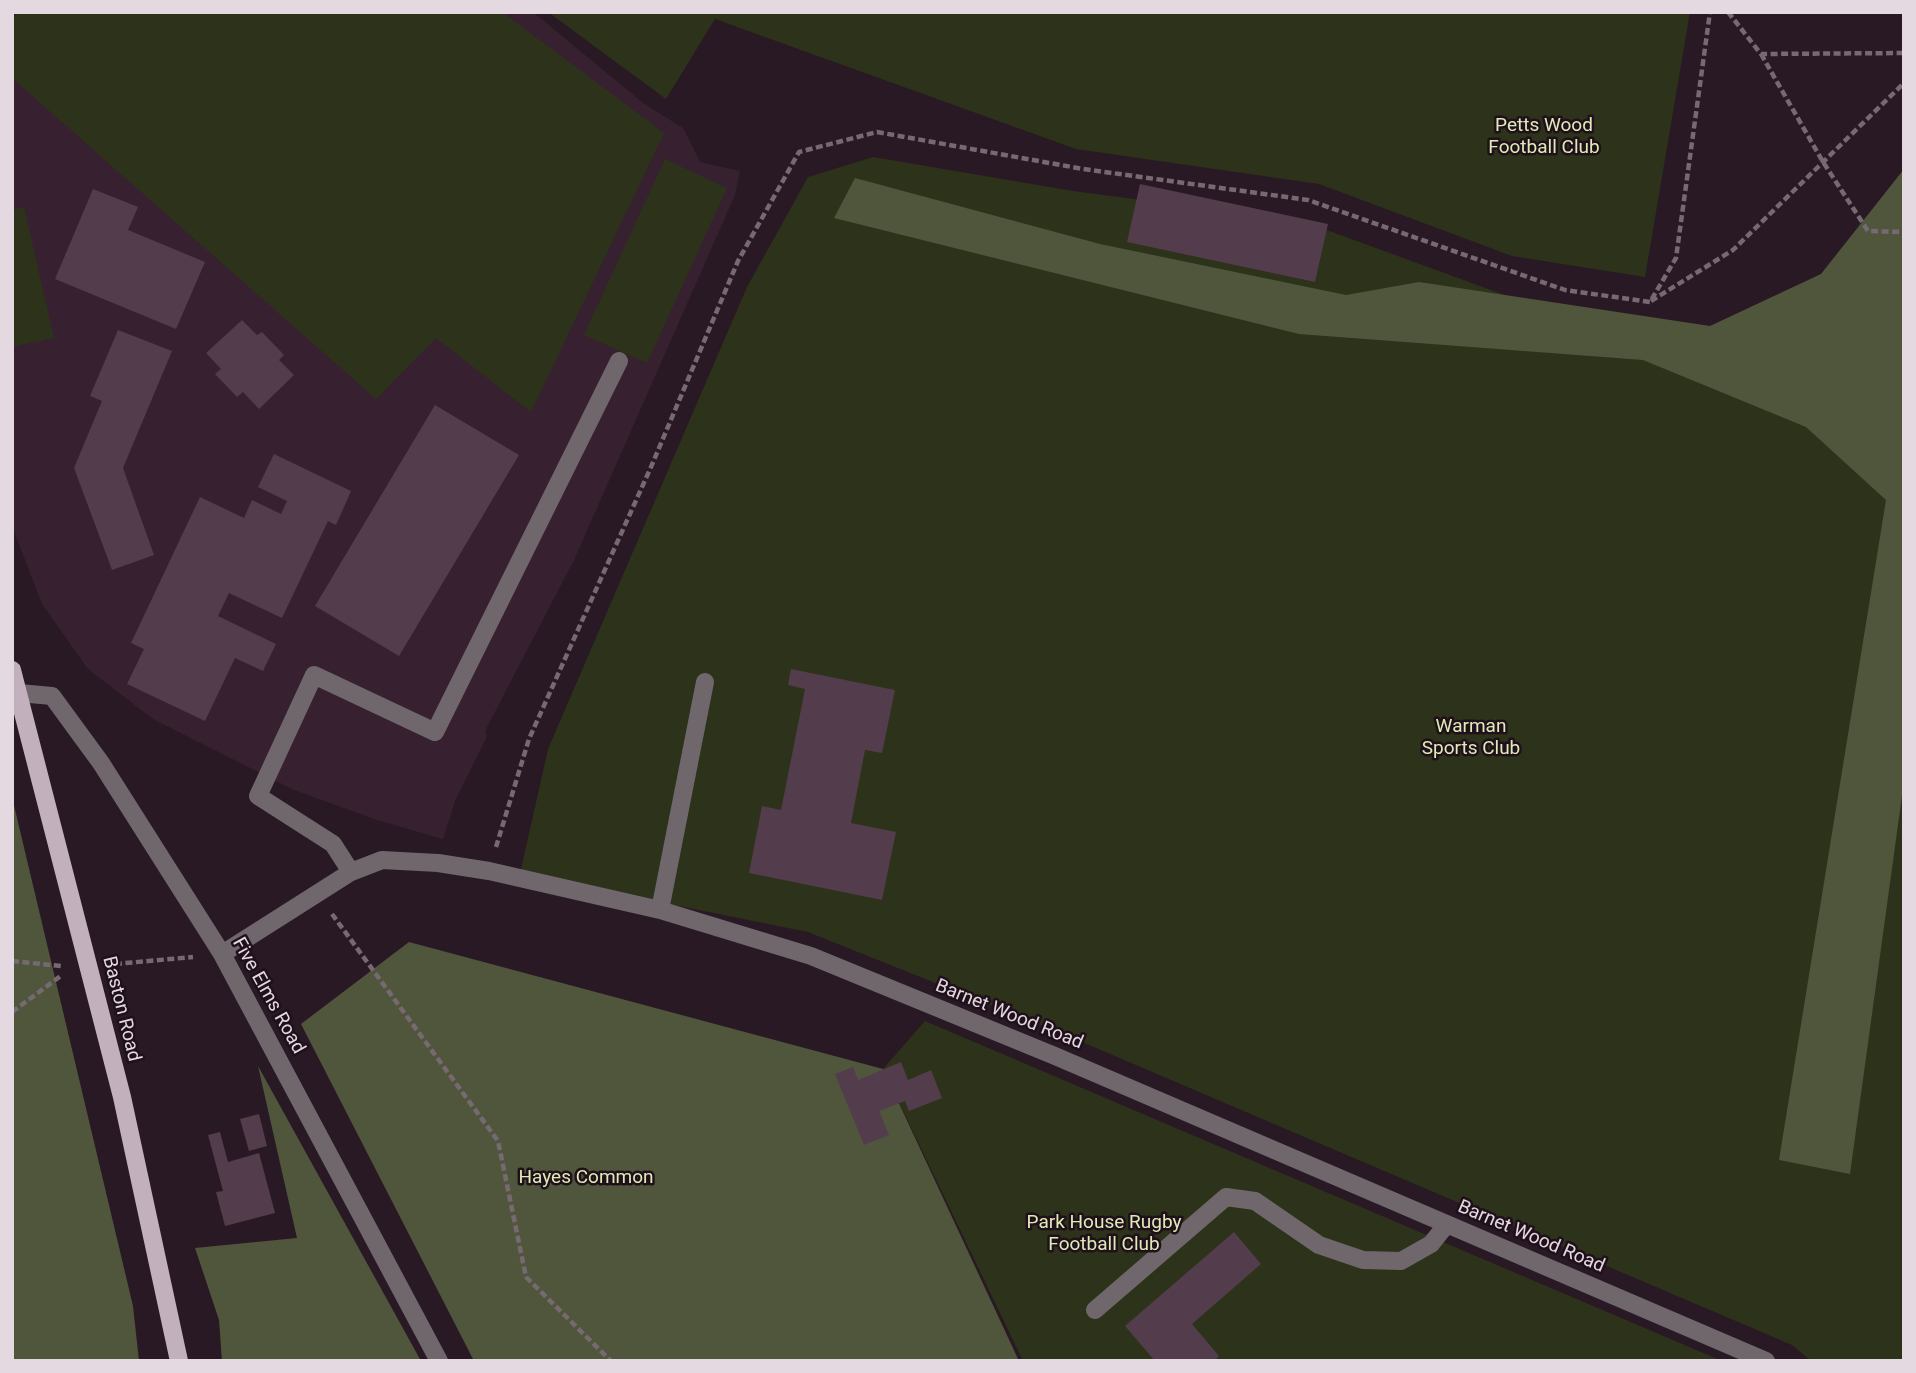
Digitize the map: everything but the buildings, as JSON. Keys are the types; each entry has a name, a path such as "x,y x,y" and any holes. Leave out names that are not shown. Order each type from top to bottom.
{"main road":[{"name":"Baston Road","path":"12,670 137,1162 180,1361"}],"street":[{"path":"351,872 333,844 258,796 314,675 435,732 619,361"},
{"path":"660,910 705,682"},
{"name":"Five Elms Road","path":"19,693 52,696 102,763 222,954 439,1361"},
{"name":"Barnet Wood Road","path":"222,954 351,872 382,860 438,863 489,871 660,910 811,956 1055,1056 1766,1361"},
{"path":"1095,1310 1226,1196 1255,1201 1319,1245 1363,1260 1401,1261 1431,1244 1447,1224"}],"path":[{"path":"1650,302 1676,258 1710,12"},
{"path":"1728,12 1761,54 1823,162 1868,231 1904,232"},
{"path":"1761,54 1904,53"},
{"path":"489,871 529,739 652,467 738,261 799,152 877,132 1083,169 1308,200 1565,290 1650,302 1733,250 1904,83"},
{"path":"317,894 498,1141 526,1277 611,1361"},
{"path":"89,967 222,954"},
{"path":"12,961 25,960 72,968 12,1012"}],"shaded area":[{"path":"12,12 533,12 643,103 683,128 700,162 740,171 735,195 574,560 485,731 487,736 455,801 443,839 377,820 294,790 153,719 88,669 42,604 12,526"}],"green space":[{"path":"18,12 502,12 664,133 531,412 436,338 376,399 12,78 12,20"},
{"name":"Petts Wood Football Club","path":"548,12 1690,12 1645,277 1512,256 1319,184 1076,149 715,19 666,99"},
{"name":"Warman Sports Club","path":"873,157 1073,191 1302,221 1565,317 1904,382 1904,1361 1811,1361 1792,1345 1068,1036 808,932 520,874 548,749 747,287 808,177"},
{"path":"665,159 727,188 647,363 584,335"},
{"path":"1904,169 1904,781 1850,1174 1779,1160 1886,500 1806,427 1643,360 1299,334 834,218 855,178 1100,244 1346,295 1419,282 1710,326 1821,274"},
{"path":"24,207 54,338 12,347 12,210"},
{"path":"12,797 133,1306 139,1361 12,1361"},
{"name":"Hayes Common","path":"409,942 883,1069 1019,1361 474,1361 301,1024"},
{"name":"Park House Rugby Football Club","path":"925,1021 1722,1361 1023,1361 883,1069"},
{"path":"258,1066 421,1361 222,1361 219,1320 195,1248 297,1238"}]}
